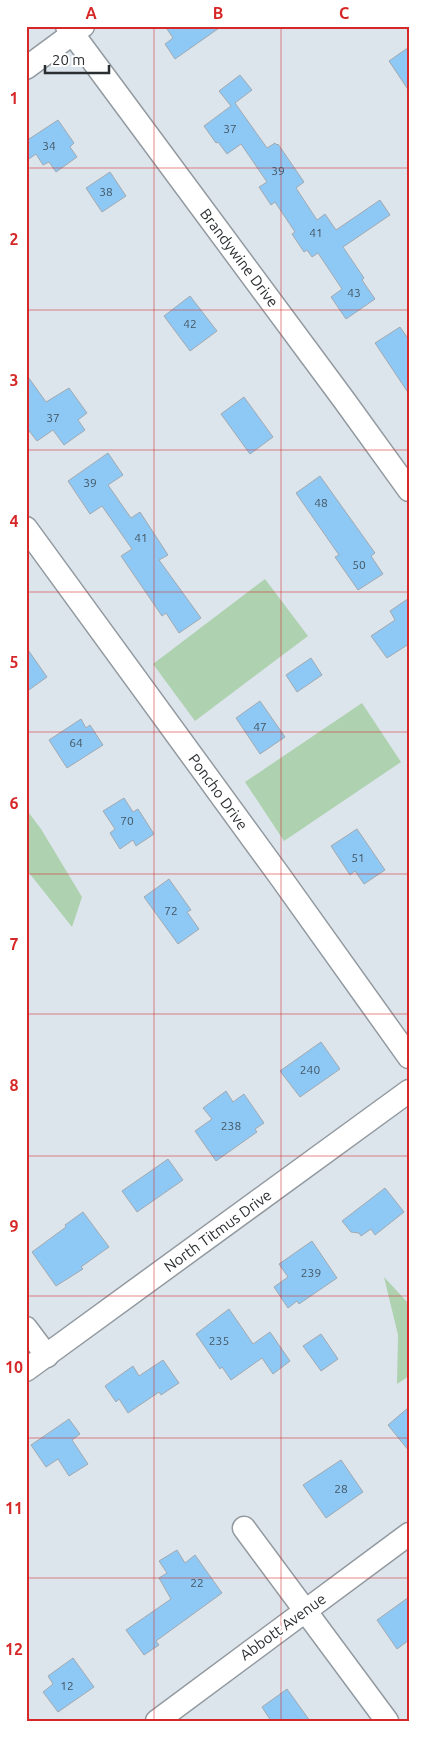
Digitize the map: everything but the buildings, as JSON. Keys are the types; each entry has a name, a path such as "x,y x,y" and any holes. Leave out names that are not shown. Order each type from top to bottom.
{"street":[{"path":"26,68 74,29"},
{"name":"Brandywine Drive","path":"74,29 409,490"},
{"name":"Poncho Drive","path":"26,528 409,1057"},
{"name":"North Titmus Drive","path":"26,1370 409,1091"},
{"path":"26,1328 47,1356"},
{"path":"244,1528 387,1721"},
{"name":"Abbott Avenue","path":"157,1721 409,1534"}],"green space":[{"path":"265,579 308,636 195,721 153,664"},
{"path":"362,703 401,762 284,841 245,782"},
{"path":"26,809 41,829 82,897 72,927 26,869"},
{"path":"384,1277 409,1304 409,1376 397,1384 398,1335"}]}
